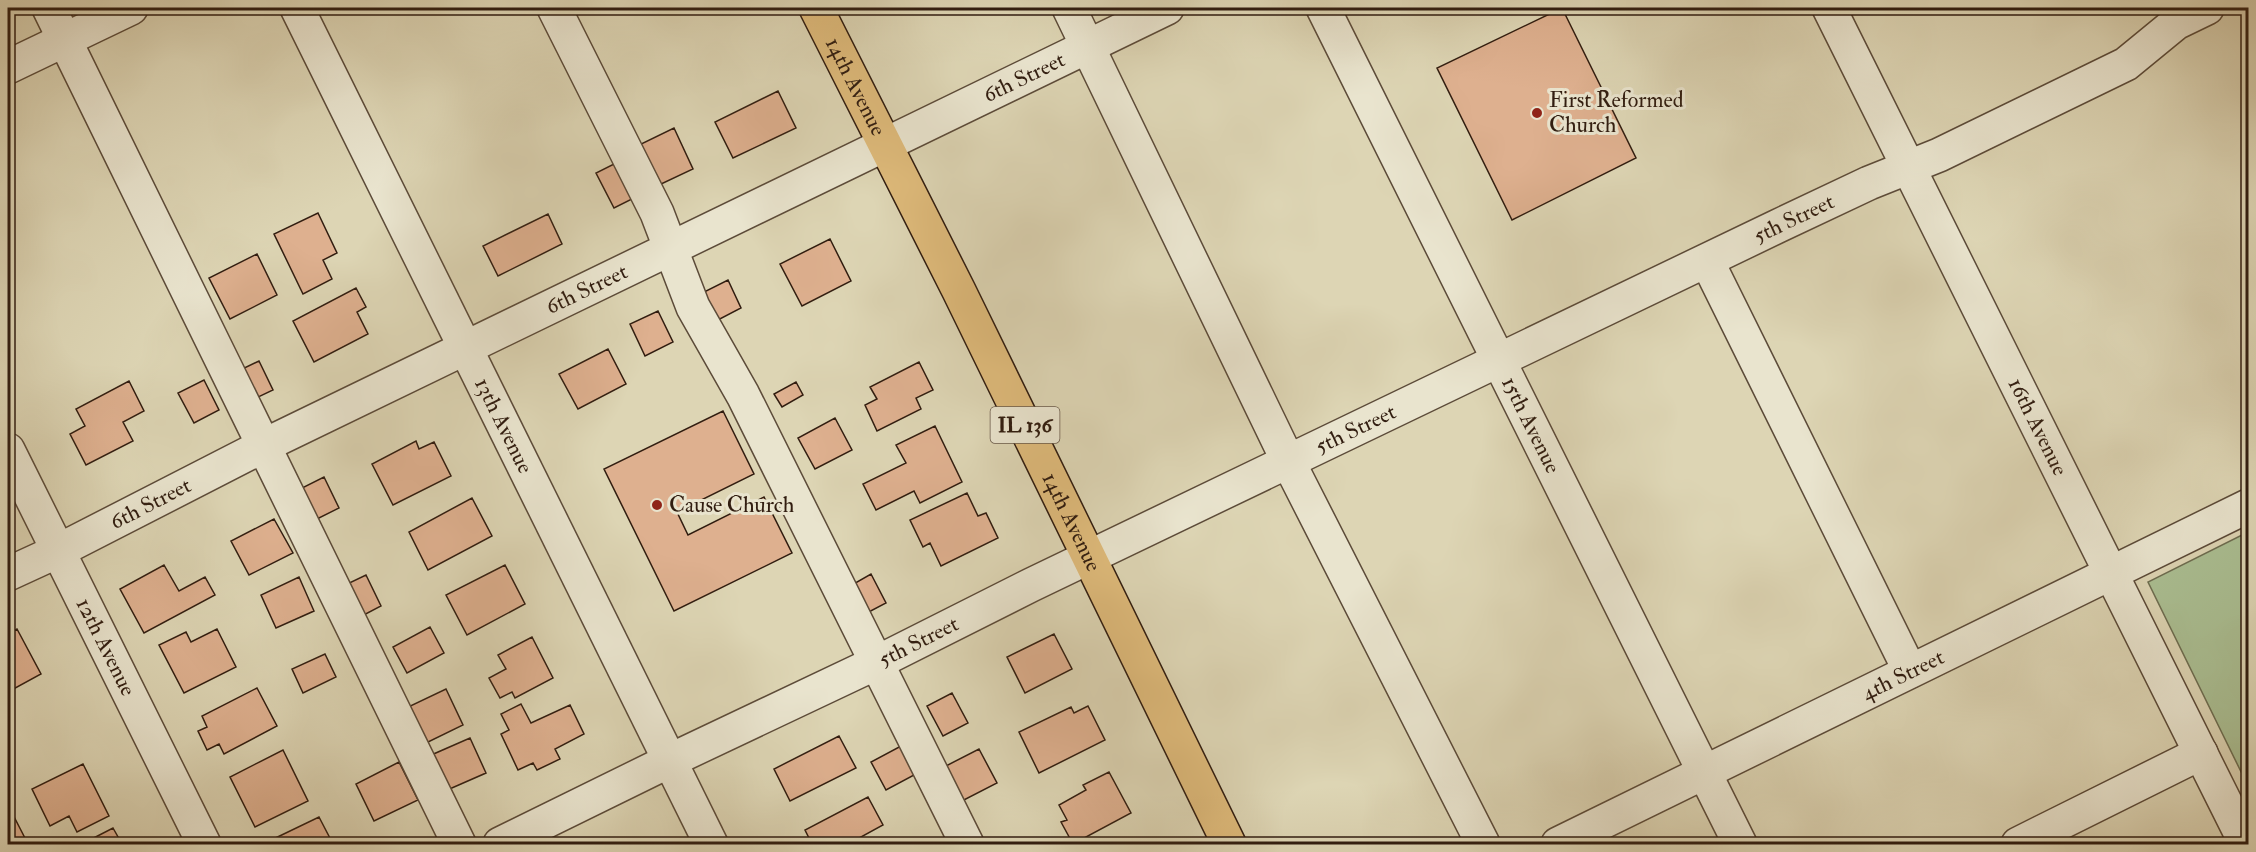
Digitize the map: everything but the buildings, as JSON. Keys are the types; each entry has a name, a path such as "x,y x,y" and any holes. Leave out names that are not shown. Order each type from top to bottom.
{"main road":[{"name":"14th Avenue","path":"816,8 959,291 1229,844"}],"street":[{"path":"49,8 459,844"},
{"path":"8,67 131,8"},
{"name":"13th Avenue","path":"297,8 711,844"},
{"path":"554,8 657,213 693,307 744,395 968,844"},
{"path":"1069,8 1288,461 1483,844"},
{"name":"6th Street","path":"8,574 465,347 1088,44 1167,8"},
{"name":"15th Avenue","path":"1323,8 1497,361 1740,844"},
{"name":"16th Avenue","path":"1829,8 2246,844"},
{"name":"5th Street","path":"500,844 1288,461 1839,197 1939,155 2126,64 2176,23 2207,8"},
{"path":"1707,261 1910,670"},
{"name":"12th Avenue","path":"8,450 204,844"},
{"name":"4th Street","path":"1558,844 2248,506"},
{"path":"2018,844 2201,753"},
{"path":"1209,802 1215,844"},
{"path":"1209,802 1238,844"}],"green space":[{"path":"2248,532 2248,786 2148,582"}],"place":[{"name":"First Reformed Church","path":"1537,113"},
{"name":"Cause Church","path":"657,505"}]}
